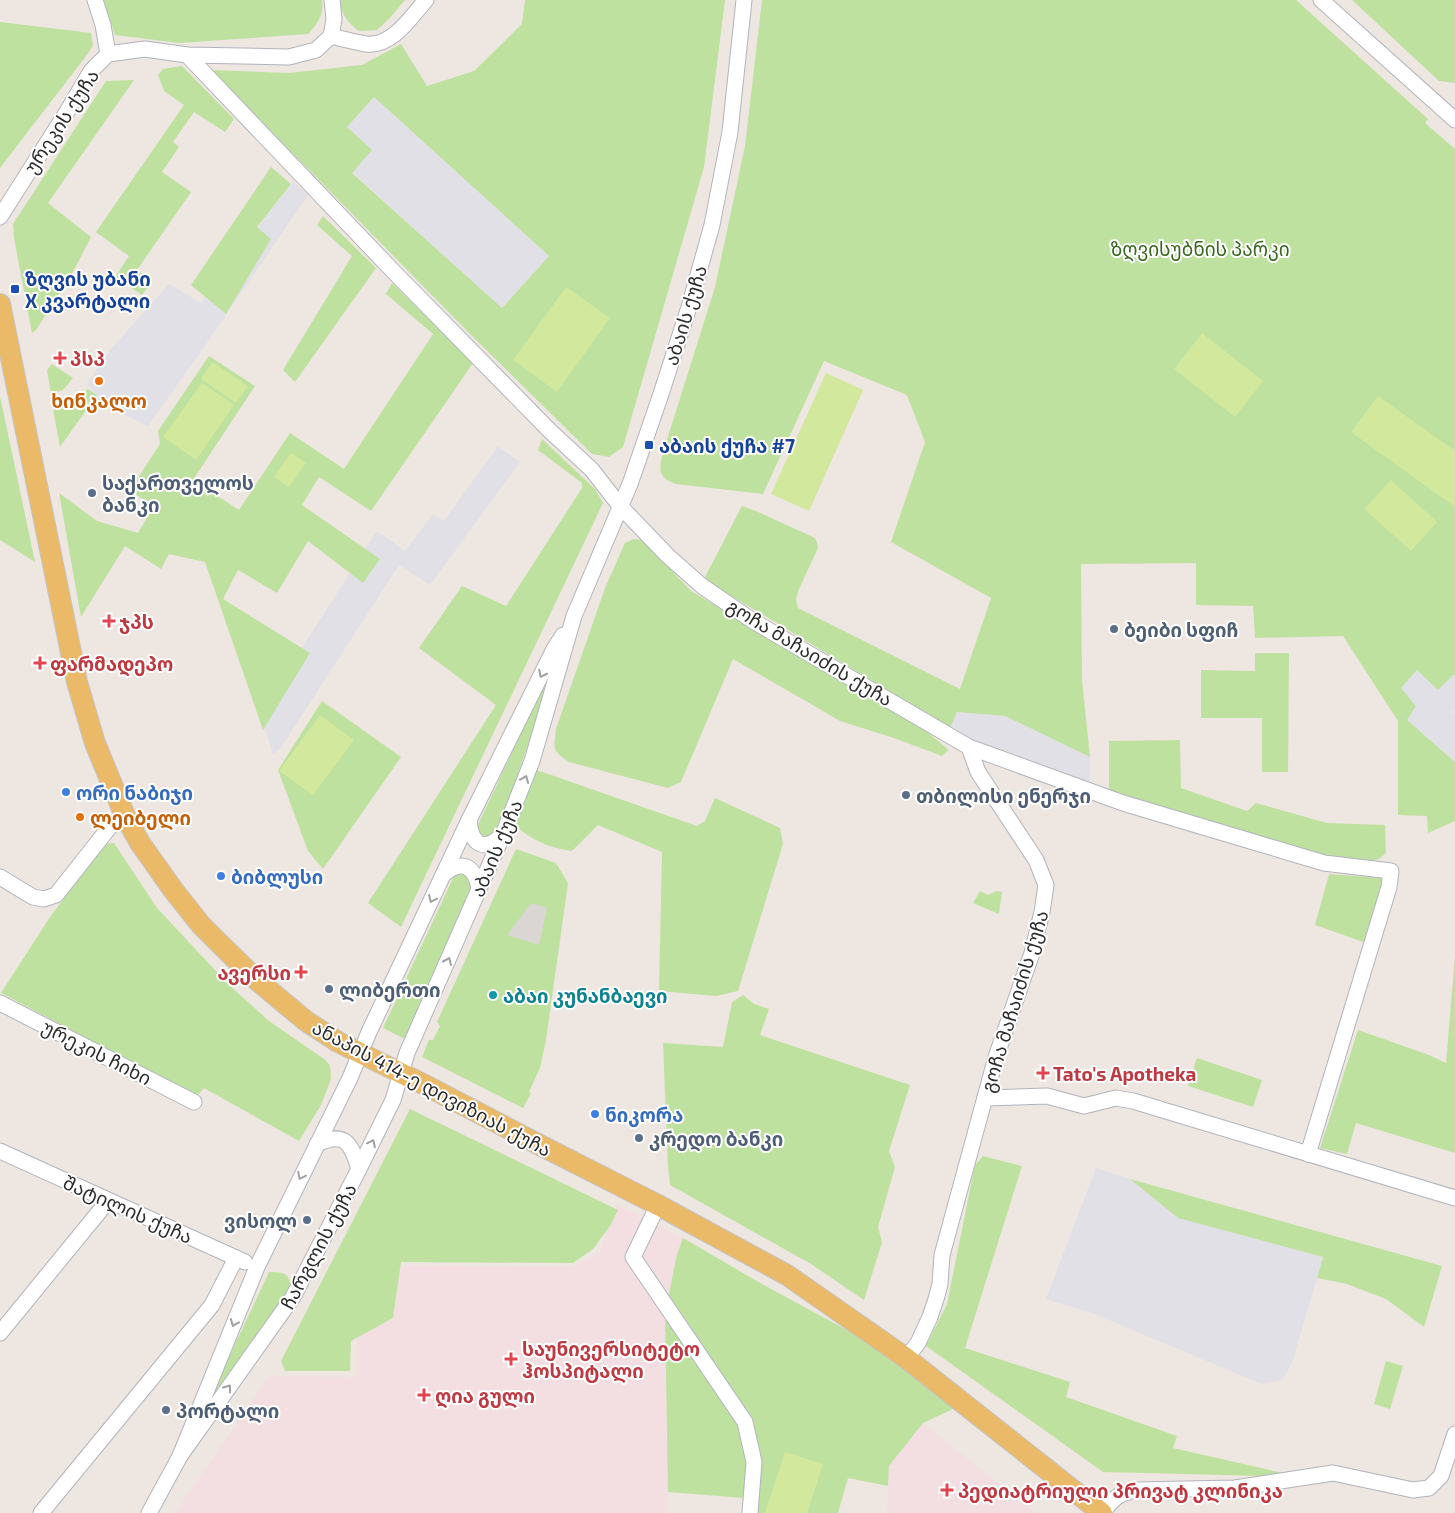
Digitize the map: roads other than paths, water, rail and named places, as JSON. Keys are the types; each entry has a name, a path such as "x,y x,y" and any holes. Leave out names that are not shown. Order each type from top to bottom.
{"main road":[{"name":"ანაპის 414-ე დივიზიას ქუჩა","path":"0,304 77,682 95,743 125,816 140,843 174,891 218,942 258,981 306,1021 338,1042 658,1205 787,1276 906,1358 1102,1513"}],"street":[{"path":"95,0 103,25 108,54"},
{"path":"332,0 334,19 331,36 367,44 381,42 397,33 426,0"},
{"name":"აბაის ქუჩა","path":"402,1073 407,1053 502,836 532,761 574,616 630,484 689,307 712,225 730,132 744,0"},
{"path":"1321,0 1455,120"},
{"name":"ურეკის ქუჩა","path":"0,217 91,71 108,54 144,49 187,55 289,57 316,50 331,36"},
{"name":"გოჩა მაჩაიძის ქუჩა","path":"187,55 392,270 549,430 592,470 620,506 668,556 702,586 754,621 969,747 978,772 1036,860 1046,886 1032,953 996,1057 942,1255 940,1284 936,1299 918,1343 906,1358"},
{"name":"აბაის ქუჩა","path":"360,1053 469,820 554,649 574,616"},
{"path":"969,747 1122,803 1324,863 1391,871 1389,887 1308,1154"},
{"path":"6,881 33,897 44,898 56,895 112,824 125,816"},
{"path":"469,820 472,837 478,843 490,844 502,836"},
{"path":"444,874 450,868 463,866 471,870 476,876 479,887"},
{"name":"ურეკის ჩიხი","path":"0,1003 194,1102"},
{"name":"ჩარგლის ქუჩა","path":"149,1513 180,1456 257,1267 350,1078 360,1053"},
{"name":"ჩარგლის ქუჩა","path":"180,1456 294,1297 393,1100 402,1073"},
{"path":"985,1098 1047,1096 1084,1106 1116,1098 1133,1101 1455,1198"},
{"path":"317,1144 328,1139 341,1140 348,1143 359,1169"},
{"name":"შატილის ქუჩა","path":"0,1151 257,1267"},
{"path":"0,1333 108,1201"},
{"path":"658,1205 633,1257 745,1422 754,1462 750,1513"},
{"path":"41,1513 212,1305 236,1258"},
{"path":"1102,1513 1114,1498 1123,1492 1136,1490 1235,1488 1333,1473 1413,1490 1429,1488 1442,1476 1455,1434"}],"place":[{"name":"ზღვის უბანი X კვარტალი","path":"15,289"},
{"name":"პსპ","path":"60,358"},
{"name":"ხინკალო","path":"99,381"},
{"name":"აბაის ქუჩა #7","path":"649,445"},
{"name":"საქართველოს ბანკი","path":"92,493"},
{"name":"ჯპს","path":"109,621"},
{"name":"ბეიბი სფიჩ","path":"1114,629"},
{"name":"ფარმადეპო","path":"40,663"},
{"name":"ორი ნაბიჯი","path":"66,792"},
{"name":"თბილისი ენერჯი","path":"906,795"},
{"name":"ლეიბელი","path":"80,817"},
{"name":"ბიბლუსი","path":"221,876"},
{"name":"ავერსი","path":"301,972"},
{"name":"ლიბერთი","path":"329,989"},
{"name":"აბაი კუნანბაევი","path":"493,995"},
{"name":"Tato's Apotheka","path":"1043,1073"},
{"name":"ნიკორა","path":"595,1114"},
{"name":"კრედო ბანკი","path":"639,1138"},
{"name":"ვისოლ","path":"307,1220"},
{"name":"საუნივერსიტეტო ჰოსპიტალი","path":"511,1359"},
{"name":"ღია გული","path":"424,1395"},
{"name":"პორტალი","path":"166,1410"},
{"name":"პედიატრიული პრივატ კლინიკა","path":"947,1490"}],"park label":[{"name":"ზღვისუბნის პარკი","path":"1200,248"}]}
